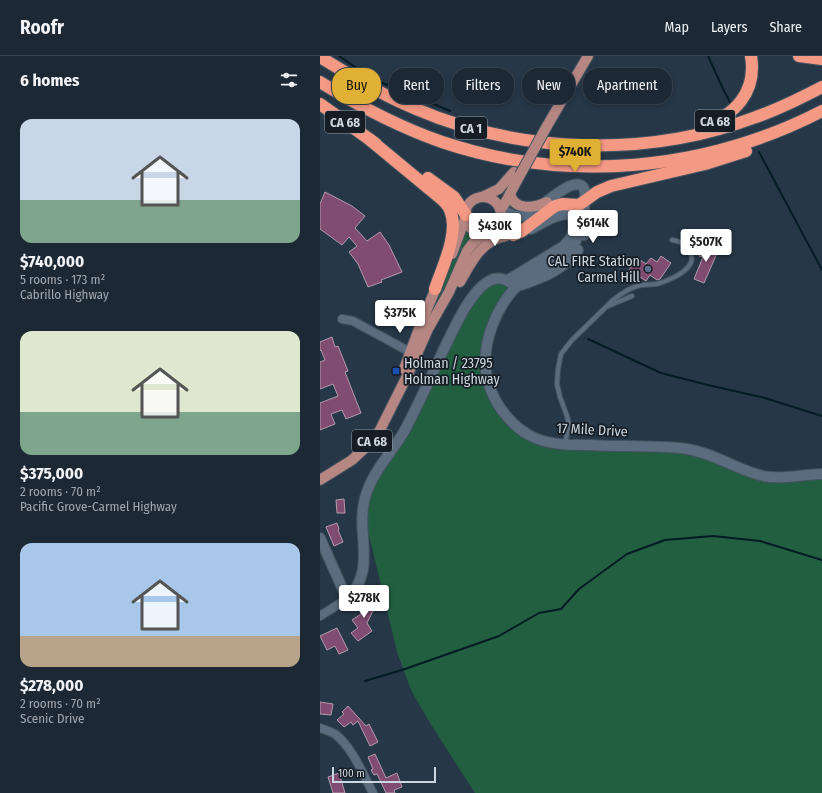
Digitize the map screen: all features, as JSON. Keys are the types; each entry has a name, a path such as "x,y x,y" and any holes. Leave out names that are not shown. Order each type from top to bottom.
{"highway":[{"name":"CA 68","path":"637,143 706,124 721,119 729,113 739,103 748,87 752,69 751,56"},
{"path":"799,56 822,59"},
{"name":"CA 1","path":"320,57 362,83 396,100 444,120 473,129 517,139 554,143 592,145 637,143 683,137 741,122 783,106 822,87"},
{"name":"CA 1","path":"320,82 354,103 387,120 444,142 502,158 562,166 622,166 683,159 742,144 770,135 822,111"},
{"name":"CA 68","path":"320,104 370,140"},
{"path":"509,235 522,231 555,206 562,204 577,205 585,202 597,192 611,186 705,164 745,151 772,139 798,123"},
{"path":"370,140 449,192 457,201 466,216"},
{"path":"370,140 434,192 446,203 450,211 452,220 451,240 435,289"}],"main road":[{"name":"CA 68","path":"320,480 352,460 371,443 381,428 413,365 428,329 442,306 468,248 472,243 499,224 502,215 501,210 510,194 517,173 547,126 588,56"},
{"name":"CA 68","path":"396,396 410,352 435,289 456,244 467,209 470,204 499,189 517,173"},
{"path":"321,541 347,599 356,588 363,571 365,560 362,528 363,510 365,498 373,477 406,429 465,308 488,281 497,278 512,284 534,280 554,270 573,256 581,244 584,234 586,194 581,185 576,184 566,187 532,213 524,216 517,216 501,210 492,200 480,198"},
{"path":"510,194 513,201 523,207 534,207 547,202"},
{"path":"466,216 468,224 473,229 478,232 498,236 526,232 558,215 567,214 571,220 573,232 566,244 512,284"},
{"path":"442,306 456,288 471,262 479,252 491,241 509,235"},
{"name":"17 Mile Drive","path":"512,284 496,316 488,339 485,362 486,373 489,385 499,406 516,426 535,438 565,444 688,450 711,456 764,476 780,477 822,474"}],"street":[{"path":"342,319 357,323 410,352"},
{"path":"320,616 347,599"},
{"path":"320,728 335,734 345,745 359,766 373,793"}],"lane":[{"path":"565,444 569,424 557,384 561,354 572,340 613,299 638,286 655,284 672,279 690,266 690,251 682,243 672,240"},
{"path":"606,307 632,296"}],"green space":[{"path":"464,232 469,234 469,240 462,250 444,294 427,324 431,308"},
{"path":"491,280 516,287 486,350 499,406 535,438 688,450 764,476 822,474 822,793 475,793 430,723 411,690 397,652 363,510 387,456 454,329"}],"building":[{"path":"325,192 352,206 365,216 355,228 367,241 380,232 389,245 402,272 368,287 358,264 349,252 357,246 349,237 342,245 320,229 320,204"},
{"path":"703,245 718,251 704,283 694,279 703,257 699,256"},
{"name":"CAL FIRE Station Carmel Hill","path":"661,256 671,263 660,279 657,280 650,275 646,281 640,277 635,283 625,276 637,258 646,264 651,258 657,262"},
{"path":"332,337 335,347 338,346 348,371 345,372 361,413 346,419 342,410 331,414 335,424 320,430 320,403 338,396 333,384 320,389 320,362 325,360 321,350 320,351 320,342"},
{"path":"344,499 345,513 337,513 336,500"},
{"path":"337,523 343,542 334,546 326,527"},
{"path":"366,593 372,596 369,601 376,605 367,623 372,631 358,641 351,633 358,628 352,620 361,614 367,603 362,600"},
{"path":"337,628 348,650 339,654 335,646 327,650 320,636"},
{"path":"320,702 333,704 331,715 320,714"},
{"path":"348,706 366,726 369,724 378,742 370,746 358,721 353,725 351,722 344,727 337,720 344,714 342,712"},
{"path":"375,754 386,778 397,773 402,787 394,790 395,793 386,793 377,774 374,775 371,770 373,769 368,757"},
{"path":"339,773 345,793 333,793 328,777"}],"waterway":[{"path":"339,56 374,80 450,111"},
{"path":"708,56 731,104"},
{"path":"759,152 822,270"},
{"path":"588,339 661,373 765,398 822,416"},
{"path":"365,681 405,669 499,636 539,613 561,609 579,589 627,554 665,540 713,536 760,541 822,560"}],"place":[{"name":"CAL FIRE Station Carmel Hill","path":"648,269"},
{"name":"Holman / 23795 Holman Highway","path":"396,371"}]}
